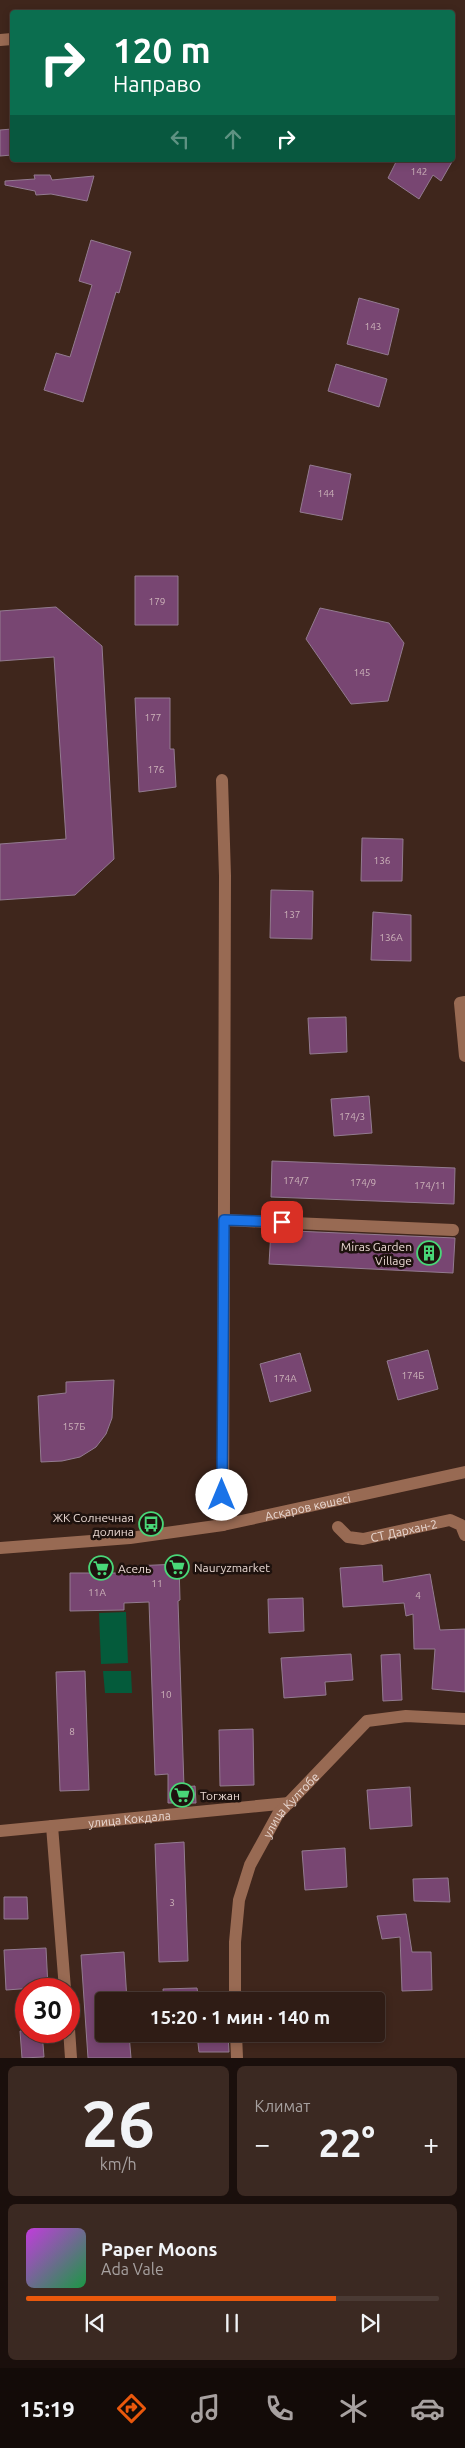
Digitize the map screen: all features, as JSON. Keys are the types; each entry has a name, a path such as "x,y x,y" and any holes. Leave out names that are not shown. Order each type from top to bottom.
{"street":[{"path":"222,780 225,876 223,1525"},
{"path":"465,1002 460,1003 465,1056"},
{"path":"224,1220 454,1230"},
{"name":"Асқаров көшесі","path":"0,1548 130,1538 223,1525 465,1472"},
{"name":"СТ Дархан-2","path":"338,1527 348,1537 363,1539 450,1520 461,1525 465,1535"},
{"name":"улица Култобе","path":"235,1992 235,1942 239,1900 250,1864 278,1814 367,1722 406,1716 465,1719"},
{"name":"улица Кокдала","path":"0,1831 289,1804"},
{"path":"52,1826 65,1978"},
{"path":"236,2042 237,2058"},
{"path":"70,2043 71,2058"}],"green space":[{"path":"126,1612 128,1663 101,1664 99,1613"},
{"path":"103,1671 131,1671 132,1693 105,1693"}],"building":[{"path":"10,129 10,155 0,156 0,130"},
{"path":"396,162 452,162 441,181 433,175 419,199 388,178"},
{"path":"34,175 50,175 52,180 94,176 87,201 51,194 36,195 35,191 5,185 5,181 35,179"},
{"path":"91,240 131,252 119,293 116,292 83,402 44,390 56,353 70,357 92,285 79,281"},
{"path":"359,298 399,309 388,355 347,344"},
{"path":"336,364 387,379 379,407 328,391"},
{"path":"310,465 351,474 342,520 300,512"},
{"path":"135,576 178,576 178,625 135,625"},
{"path":"56,607 102,646 114,859 75,895 0,900 0,844 66,839 54,657 0,661 0,611"},
{"path":"320,608 389,623 404,643 388,701 351,704 306,639"},
{"path":"135,698 170,698 170,749 174,749 176,787 139,792"},
{"path":"362,838 403,839 402,881 361,881"},
{"path":"271,890 313,891 312,939 270,938"},
{"path":"373,912 411,915 411,961 371,960"},
{"path":"346,1017 347,1052 310,1054 308,1018"},
{"path":"369,1096 372,1133 334,1136 331,1099"},
{"path":"272,1161 455,1168 454,1204 271,1197"},
{"path":"271,1230 455,1238 453,1273 269,1264"},
{"path":"428,1350 438,1389 398,1400 387,1361"},
{"path":"300,1353 311,1391 270,1402 260,1364"},
{"path":"114,1380 112,1418 106,1434 96,1447 80,1457 62,1461 41,1462 38,1396 66,1393 66,1382"},
{"path":"179,1564 180,1600 178,1601 184,1787 195,1786 196,1803 168,1803 168,1774 155,1775 149,1602 124,1603 124,1610 70,1611 70,1573 133,1573 133,1566"},
{"path":"382,1565 383,1582 430,1574 440,1630 465,1629 465,1692 432,1689 435,1649 414,1649 413,1614 406,1616 404,1603 343,1607 340,1568"},
{"path":"303,1598 304,1631 269,1633 268,1599"},
{"path":"351,1654 353,1680 325,1682 326,1695 284,1698 281,1658"},
{"path":"400,1654 402,1700 383,1701 381,1655"},
{"path":"85,1671 89,1790 60,1791 56,1672"},
{"path":"253,1729 254,1785 220,1786 219,1730"},
{"path":"410,1787 412,1826 370,1829 367,1790"},
{"path":"184,1842 188,1961 159,1962 155,1844"},
{"path":"345,1848 347,1887 305,1890 302,1851"},
{"path":"448,1878 450,1902 414,1901 413,1879"},
{"path":"4,1897 27,1897 28,1919 4,1919"},
{"path":"406,1914 412,1952 431,1952 432,1990 402,1991 400,1937 382,1939 377,1916"},
{"path":"46,1948 48,1978 15,1978 15,1989 6,1990 4,1950"},
{"path":"124,1952 126,1992 95,1992 95,2042 130,2042 131,2058 88,2058 81,1955"},
{"path":"197,1988 198,1992 163,1992 163,1989"},
{"path":"198,2042 228,2042 229,2052 199,2052"},
{"path":"21,2043 43,2043 44,2057 22,2058"}],"place":[{"name":"Miras Garden Village","path":"429,1253"},
{"name":"ЖК Солнечная долина","path":"151,1524"},
{"name":"Nauryzmarket","path":"177,1567"},
{"name":"Асель","path":"101,1568"},
{"name":"Тогжан","path":"182,1795"}],"route":[{"path":"222,1495 224,1220 282,1222"}]}
